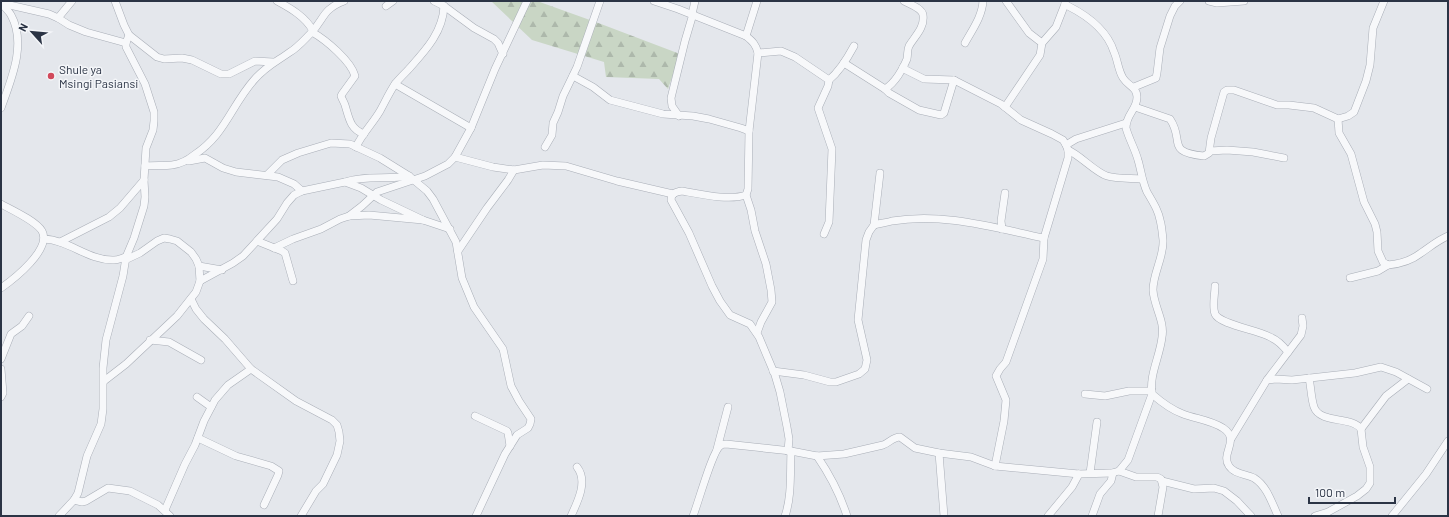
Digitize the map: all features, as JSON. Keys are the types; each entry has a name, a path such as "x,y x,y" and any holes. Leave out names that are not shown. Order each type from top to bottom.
{"street":[{"path":"58,18 63,6 72,1"},
{"path":"115,1 124,25 130,35 157,57 164,59 182,58 192,60 221,74 229,74 255,61 273,62"},
{"path":"277,1 310,24 313,32 338,51 354,72 355,76 353,80 341,96 352,126 357,131 364,134"},
{"path":"185,161 206,147 217,136 254,80 273,62 291,52 313,32 328,10 344,1"},
{"path":"386,6 393,1"},
{"path":"434,1 444,6 474,28 494,39 498,43 503,54"},
{"path":"349,216 383,189 448,164 455,157 471,128 493,75 528,1"},
{"path":"545,147 552,135 553,123 563,96 573,76 600,1"},
{"path":"654,1 692,14 746,36 754,43 758,53 749,131 748,189 746,195 766,264 772,302 757,333"},
{"path":"679,116 672,106 671,98 695,1"},
{"path":"746,36 758,1"},
{"path":"885,89 890,86 903,67 910,45 919,33 923,15 918,8 904,1"},
{"path":"965,43 982,11 983,1"},
{"path":"1006,1 1029,33 1042,43"},
{"path":"1134,87 1156,78 1160,48 1170,16 1175,6 1180,1"},
{"path":"1209,1 1217,3 1244,1"},
{"path":"1210,151 1211,138 1224,92 1227,90 1234,90 1272,104 1314,108 1338,119 1344,118 1354,112 1359,102 1370,65 1373,28 1384,1"},
{"path":"1005,108 1040,55 1042,43 1056,27 1065,2 1096,23 1105,34 1115,54 1120,72 1124,80 1134,87 1137,98 1135,107 1130,113 1126,123 1127,134 1138,160 1142,179 1160,219 1163,241 1162,252 1153,290 1163,331 1160,351 1152,382 1152,392 1128,460 1116,472 1111,482 1100,494 1092,516"},
{"path":"1,3 33,10 58,18 69,25 86,32 126,43"},
{"path":"1,3 11,14 15,24 18,48 12,77 1,108"},
{"path":"356,146 380,112 395,84 423,54 431,42 440,27 444,6"},
{"path":"59,516 74,500 80,485 87,456 101,424 104,409 103,368 106,340 123,276 126,258 144,206 144,180 147,142 152,130 154,112 145,84 128,53 126,43 130,35"},
{"path":"824,234 829,222 832,149 818,108 828,80 835,75 854,46"},
{"path":"758,53 781,51 795,57 828,80"},
{"path":"844,63 889,93 919,110 941,115 944,113 954,80"},
{"path":"903,67 924,79 954,80 981,93 1005,108 1016,118 1063,140 1067,147 1106,176 1142,179"},
{"path":"573,76 593,87 610,100 663,114 693,116 709,119 749,131"},
{"path":"395,84 471,128"},
{"path":"1135,107 1170,120 1173,124 1177,144 1180,149 1187,153 1204,156 1210,151 1227,150 1253,152 1284,158"},
{"path":"1338,119 1339,133 1351,154 1364,202 1375,224 1378,252 1383,262 1388,265"},
{"path":"1067,147 1076,139 1126,123"},
{"path":"267,175 282,160 315,147 330,143 350,144 380,158 411,178 427,191 433,199 456,242 459,266 464,284 474,307 503,349 512,386 519,401 531,419 528,428 517,435 510,446 488,487 476,516"},
{"path":"995,466 1004,421 1006,400 996,376 1006,362 1043,259 1044,238 1068,158 1067,147"},
{"path":"455,157 514,170 543,165 566,166 617,181 673,194 682,191 726,197 746,195"},
{"path":"145,166 172,165 185,161 205,158 223,168 236,172 278,177 286,180 302,191"},
{"path":"458,250 514,170"},
{"path":"773,371 804,375 830,382 836,382 859,374 865,369 868,360 858,320 858,310 866,240 874,225 880,173"},
{"path":"200,281 222,270 243,256 277,219 287,202 294,194 354,179 411,178"},
{"path":"60,242 115,212 144,180"},
{"path":"345,182 361,188 373,196 423,220 450,229"},
{"path":"1002,229 1001,221 1006,193"},
{"path":"673,194 671,200 673,205 689,233 720,301 730,315 750,324 757,333 773,371 780,392 789,439 790,482 788,505 785,516"},
{"path":"1,204 35,224 42,231 44,239 42,247 35,258 11,282 1,288"},
{"path":"274,248 349,216 369,215 423,220"},
{"path":"874,225 904,219 927,218 966,222 1044,238"},
{"path":"1350,278 1378,271 1388,265 1395,264 1420,254 1433,244 1448,236"},
{"path":"44,239 60,242 105,259 116,260 140,254 157,240 164,238 177,241 191,252 199,266 200,281 196,292 177,316 126,364 104,381"},
{"path":"257,241 285,253 292,281"},
{"path":"199,266 222,270"},
{"path":"1215,286 1214,310 1218,318 1224,322 1245,327 1271,337 1282,345 1288,352"},
{"path":"191,299 196,309 204,319 225,339 251,370 300,404 332,420 337,425 340,441 337,455 323,484 316,491 301,516"},
{"path":"1,359 12,333 22,326 29,316"},
{"path":"1278,516 1271,499 1258,481 1233,470 1228,466 1227,460 1231,439 1267,380 1301,335 1303,326 1302,318"},
{"path":"150,340 169,342 200,360"},
{"path":"1267,380 1276,378 1292,380 1355,373 1380,367 1391,370 1427,390"},
{"path":"1,369 3,393 1,397"},
{"path":"165,510 211,407 219,394 228,385 251,370"},
{"path":"1309,378 1312,401 1316,410 1325,416 1356,424 1361,429"},
{"path":"1315,516 1328,512 1357,496 1366,489 1370,483 1370,467 1361,440 1361,429 1386,396 1408,379"},
{"path":"1085,394 1105,396 1129,391 1152,392 1158,399 1182,414 1214,423 1224,429 1229,434 1231,439"},
{"path":"198,397 211,407"},
{"path":"693,516 705,478 717,450 728,407"},
{"path":"475,416 507,431 510,446"},
{"path":"1090,473 1097,422"},
{"path":"717,450 720,446 726,444 789,451 817,456 844,454 883,445 889,443 896,437 904,440 915,448 971,457 995,466 1079,474 1116,472 1136,477 1158,477 1162,482 1163,488 1158,516"},
{"path":"198,438 236,456 271,466 279,471 264,505"},
{"path":"1392,516 1426,474 1448,441"},
{"path":"939,453 944,516"},
{"path":"817,456 827,471 847,516"},
{"path":"571,516 581,491 582,476 577,467"},
{"path":"1048,516 1072,487 1079,474"},
{"path":"1162,482 1194,489 1214,488 1224,491 1237,501 1251,516"},
{"path":"74,500 82,502 86,501 106,489 112,488 130,491 165,510 170,516"}],"green space":[{"path":"491,1 537,1 680,54 668,89 659,79 606,77 604,62 532,40"}],"place":[{"name":"Shule ya Msingi Pasiansi","path":"51,76"}]}
